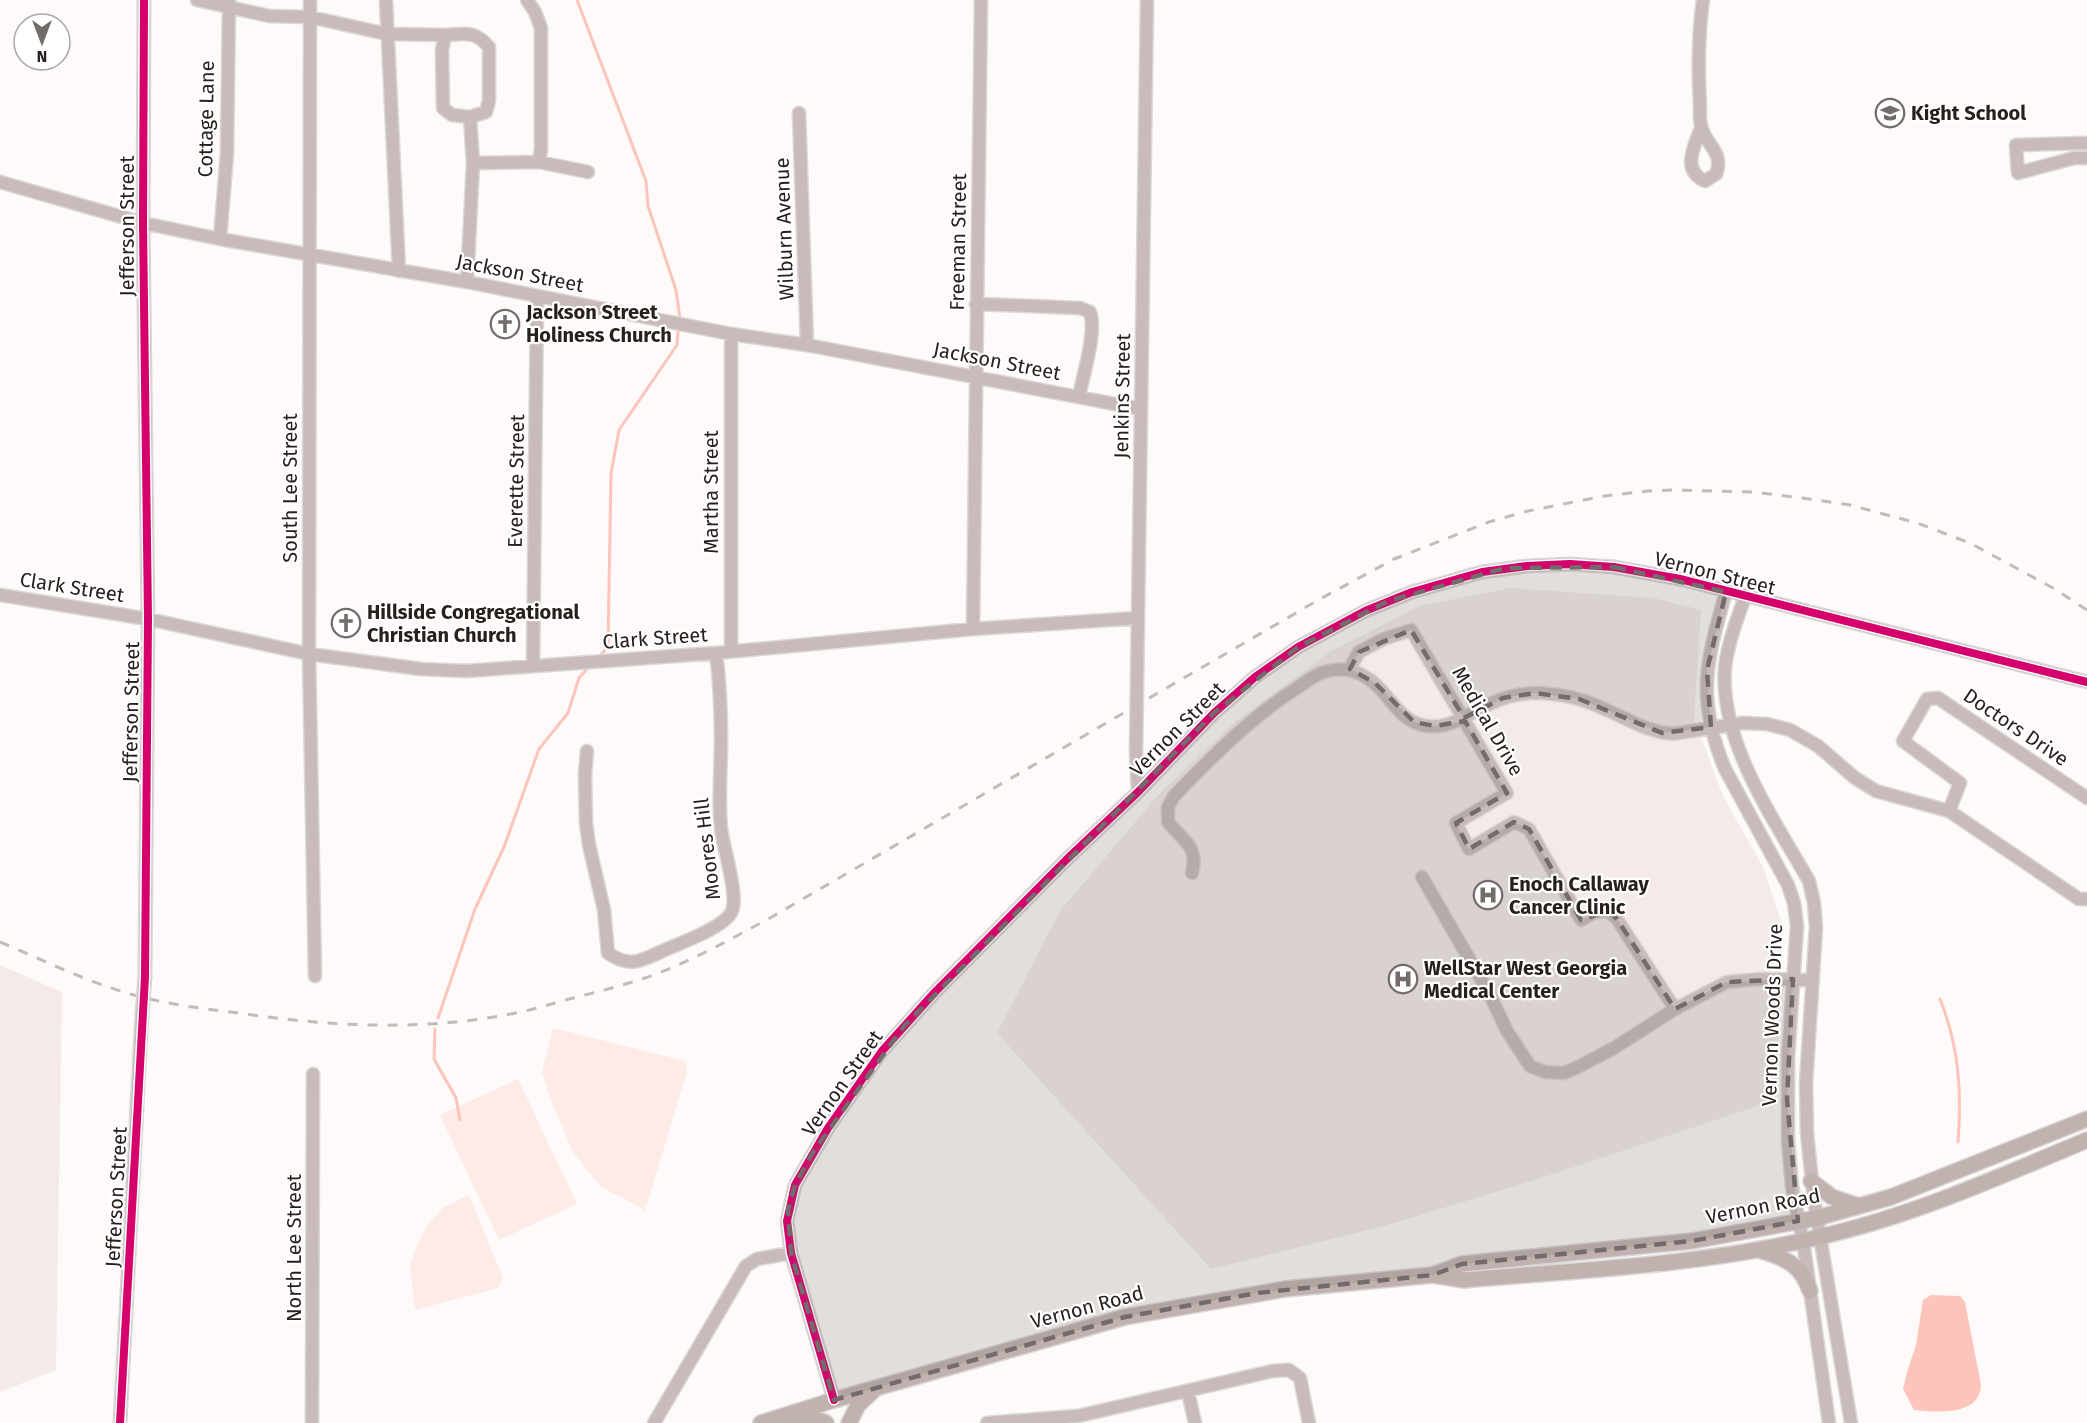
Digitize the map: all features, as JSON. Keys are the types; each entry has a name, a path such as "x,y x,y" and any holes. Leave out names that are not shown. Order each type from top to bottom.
{"main road":[{"name":"Vernon Road","path":"1433,1275 1462,1264 1682,1242 1817,1218 1862,1207 2087,1119"},
{"name":"Vernon Road","path":"761,1423 1125,1317 1285,1289 1433,1275 1464,1280 1666,1263 1803,1241 1865,1225 1943,1199 2087,1140"},
{"path":"1811,1181 1832,1197 1862,1207"},
{"path":"1756,1250 1778,1256 1794,1265 1804,1277 1810,1291"},
{"path":"849,1423 858,1405 875,1388"},
{"path":"791,1423 808,1420 826,1423"}],"street":[{"name":"Jefferson Street","path":"120,1423 145,977 148,619 143,223 144,0"},
{"path":"197,0 229,4 269,16 310,17 387,34 473,33 489,47 489,100 486,112 470,117 452,116 443,108 442,51 445,35"},
{"name":"South Lee Street","path":"310,0 309,654 315,976"},
{"path":"386,0 399,271"},
{"path":"527,0 541,28 539,162"},
{"name":"Freeman Street","path":"973,629 981,0"},
{"name":"Jenkins Street","path":"1138,792 1136,752 1147,0"},
{"path":"1701,128 1698,82 1700,18 1703,0"},
{"name":"Cottage Lane","path":"220,239 227,153 229,4"},
{"name":"Wilburn Avenue","path":"799,113 807,345"},
{"path":"467,282 473,163 470,117"},
{"path":"2087,143 2016,145 2018,173 2074,158 2087,158"},
{"path":"473,163 539,162 588,172"},
{"name":"Jackson Street","path":"0,182 143,223 220,239 467,282 731,334 807,345 1141,409"},
{"name":"Everette Street","path":"533,666 537,297"},
{"path":"976,304 1080,308 1090,312 1093,321 1079,397"},
{"name":"Martha Street","path":"730,651 731,334"},
{"name":"Vernon Street","path":"834,1400 791,1253 788,1221 795,1185 828,1128 882,1051 935,992 1067,859 1138,792 1214,713 1277,661 1342,622 1412,592 1482,572 1527,566 1570,564 1636,571 1680,579 2087,682"},
{"name":"Vernon Woods Drive","path":"1726,592 1707,670 1707,704 1717,750 1791,894 1797,926 1787,1099 1791,1174 1829,1423"},
{"name":"Clark Street","path":"0,595 148,619 309,654 421,669 466,671 716,653 973,629 1138,618"},
{"name":"Vernon Woods Drive","path":"1745,597 1725,667 1726,697 1736,746 1809,881 1814,903 1816,927 1806,1100 1811,1181 1851,1423"},
{"name":"Medical Drive","path":"1349,670 1359,652 1384,639 1411,630 1507,793 1456,823 1469,849 1514,822 1529,829 1581,920 1595,912 1608,911 1617,919 1675,1009"},
{"name":"Moores Hill","path":"587,751 586,823 604,910 608,953 619,961 637,962 717,925 730,914 735,896 721,828 719,791 721,690 716,653"},
{"path":"1192,873 1195,858 1192,849 1168,822 1168,807 1174,796 1243,729 1283,696 1318,674 1334,670 1349,670 1369,678 1397,709 1414,722 1435,726 1464,718 1503,698 1535,693 1579,699 1608,710 1643,728 1662,733 1672,734 1732,724 1767,724 1790,730 1818,746 1855,778 1876,790 1949,811 2079,899 2087,899"},
{"name":"Doctors Drive","path":"1949,811 1960,783 1902,741 1927,699 1938,698 2087,798"},
{"path":"1422,877 1490,995 1507,1031 1530,1066 1545,1072 1564,1072 1614,1048 1675,1009 1727,982 1759,979 1813,980"},
{"name":"North Lee Street","path":"312,1423 313,1074"},
{"path":"654,1423 746,1266 757,1259 791,1253"},
{"path":"987,1423 1078,1420 1272,1371 1290,1370 1300,1378 1309,1423"},
{"path":"1188,1392 1195,1423"}],"highlighted area":[{"path":"1614,567 1726,592 1707,670 1711,727 1662,733 1579,699 1535,693 1503,698 1464,718 1411,630 1359,652 1350,669 1375,683 1414,722 1435,726 1465,721 1507,793 1456,823 1469,849 1514,822 1529,829 1581,920 1608,911 1617,919 1675,1009 1727,982 1793,979 1787,1099 1798,1221 1692,1241 1462,1264 1433,1275 1257,1293 1125,1317 834,1400 791,1253 788,1210 795,1185 813,1152 904,1026 1214,713 1298,647 1388,601 1505,568"}],"shaded area":[{"name":"WellStar West Georgia Medical Center","path":"1511,588 1654,598 1701,610 1694,719 1723,796 1764,869 1782,925 1776,1100 1532,1181 1384,1226 1211,1269 997,1033 1060,911 1159,794 1236,721 1330,652 1419,606"},
{"path":"0,965 62,992 56,1370 0,1392"},
{"path":"553,1028 685,1061 687,1072 645,1210 600,1186 573,1152 550,1098 542,1072"},
{"path":"518,1079 577,1204 499,1240 440,1115"},
{"path":"469,1195 503,1278 498,1288 415,1310 410,1266 418,1242 430,1222 443,1208"},
{"path":"1931,1295 1960,1296 1965,1302 1981,1385 1973,1403 1965,1408 1945,1411 1914,1410 1903,1389 1916,1345 1923,1300"}],"waterway":[{"path":"577,0 646,181 648,206 676,290 680,319"},
{"path":"601,655 608,646 611,474 619,430 677,345 678,331"},
{"path":"438,1018 475,909 504,847 539,749 568,713 579,678 587,669"},
{"path":"1940,999 1951,1034 1958,1069 1960,1105 1958,1142"},
{"path":"435,1029 434,1059 456,1098 460,1120"}],"railway":[{"path":"0,942 97,983 144,998 173,1004 313,1022 381,1025 449,1023 523,1011 615,987 685,962 770,918 1320,599 1394,559 1489,522 1528,511 1604,496 1674,490 1753,492 1850,505 1917,523 1970,543 2053,588 2087,610"}],"cycle path":[{"path":"120,1423 145,977 148,619 143,223 144,0"},
{"path":"834,1400 791,1253 787,1221 795,1185 828,1128 882,1051 935,992 1067,859 1138,792 1214,713 1255,677 1298,647 1365,611 1412,592 1482,572 1527,566 1570,564 1614,567 1680,579 2087,682"}],"place":[{"name":"Kight School","path":"1890,113"},
{"name":"Jackson Street Holiness Church","path":"505,324"},
{"name":"Hillside Congregational Christian Church","path":"346,623"},
{"name":"Enoch Callaway Cancer Clinic","path":"1488,895"},
{"name":"WellStar West Georgia Medical Center","path":"1403,979"}]}
